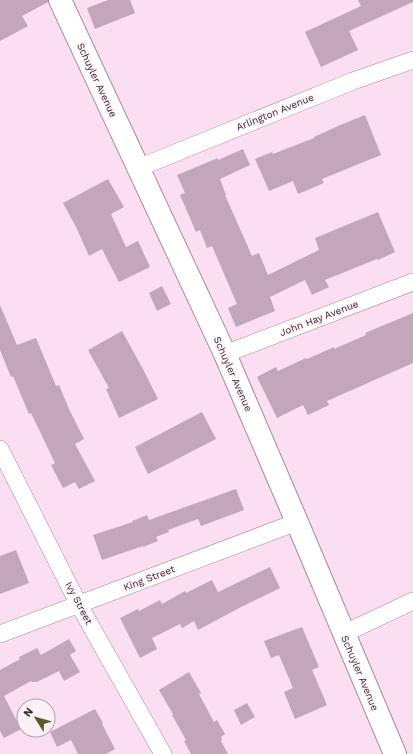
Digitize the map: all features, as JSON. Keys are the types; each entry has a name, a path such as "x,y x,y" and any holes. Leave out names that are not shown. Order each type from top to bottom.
{"main road":[{"name":"Schuyler Avenue","path":"60,0 225,354 395,754"}],"street":[{"name":"Arlington Avenue","path":"138,168 353,81 413,60"},
{"name":"John Hay Avenue","path":"225,354 413,282"},
{"name":"Ivy Street","path":"0,449 79,605 163,754"},
{"name":"King Street","path":"0,634 297,522"},
{"path":"343,634 413,601"}],"building":[{"path":"0,0 48,0 48,2 22,16 28,26 0,41"},
{"path":"108,0 130,0 135,13 95,29 87,8"},
{"path":"358,0 413,0 413,2 349,31 358,50 321,67 305,32 361,6"},
{"path":"365,115 381,155 322,179 324,183 298,194 293,181 269,191 255,159 272,152 273,154 314,138"},
{"path":"243,149 250,165 220,179 225,195 252,256 259,253 268,275 319,250 315,238 378,212 395,252 325,280 329,287 312,295 305,280 270,297 275,311 236,327 228,308 237,304 212,246 207,248 200,230 196,232 180,195 185,193 177,175"},
{"path":"108,179 124,207 111,214 126,247 138,241 150,267 119,282 102,249 89,256 63,203"},
{"path":"162,286 171,304 157,311 149,293"},
{"path":"0,305 17,345 36,338 56,386 59,385 84,439 75,444 95,481 79,489 75,482 63,488 51,465 55,463 31,413 29,414 13,376 11,377 0,350"},
{"path":"413,313 413,363 327,401 329,405 308,415 303,405 277,418 257,377 276,367 278,371 334,347 334,349 366,335 365,333"},
{"path":"122,331 158,399 119,418 106,389 109,388 88,350"},
{"path":"202,412 216,439 148,474 135,447"},
{"path":"236,489 244,510 201,526 198,519 168,530 169,532 156,537 158,541 102,560 93,535 133,522 132,521 147,515 149,520"},
{"path":"16,550 29,583 0,594 0,556"},
{"path":"270,567 280,588 198,630 194,621 182,628 180,624 152,638 157,649 140,658 120,618 138,609 139,611 160,600 162,604 185,591 186,593 212,580 218,592"},
{"path":"302,627 319,667 312,670 327,705 295,719 284,692 293,688 279,655 271,658 264,641"},
{"path":"69,639 76,651 70,655 80,672 64,681 59,671 37,682 31,681 4,696 16,719 16,732 4,738 0,731 0,670 20,659 19,657 37,648 41,655"},
{"path":"189,672 201,693 199,694 214,722 217,720 225,734 221,737 221,741 228,754 191,754 184,741 186,740 172,715 173,714 159,690"},
{"path":"247,703 255,717 241,725 234,710"},
{"path":"95,709 115,749 106,754 78,754 71,740 57,747 53,738 56,738 56,729"}]}
